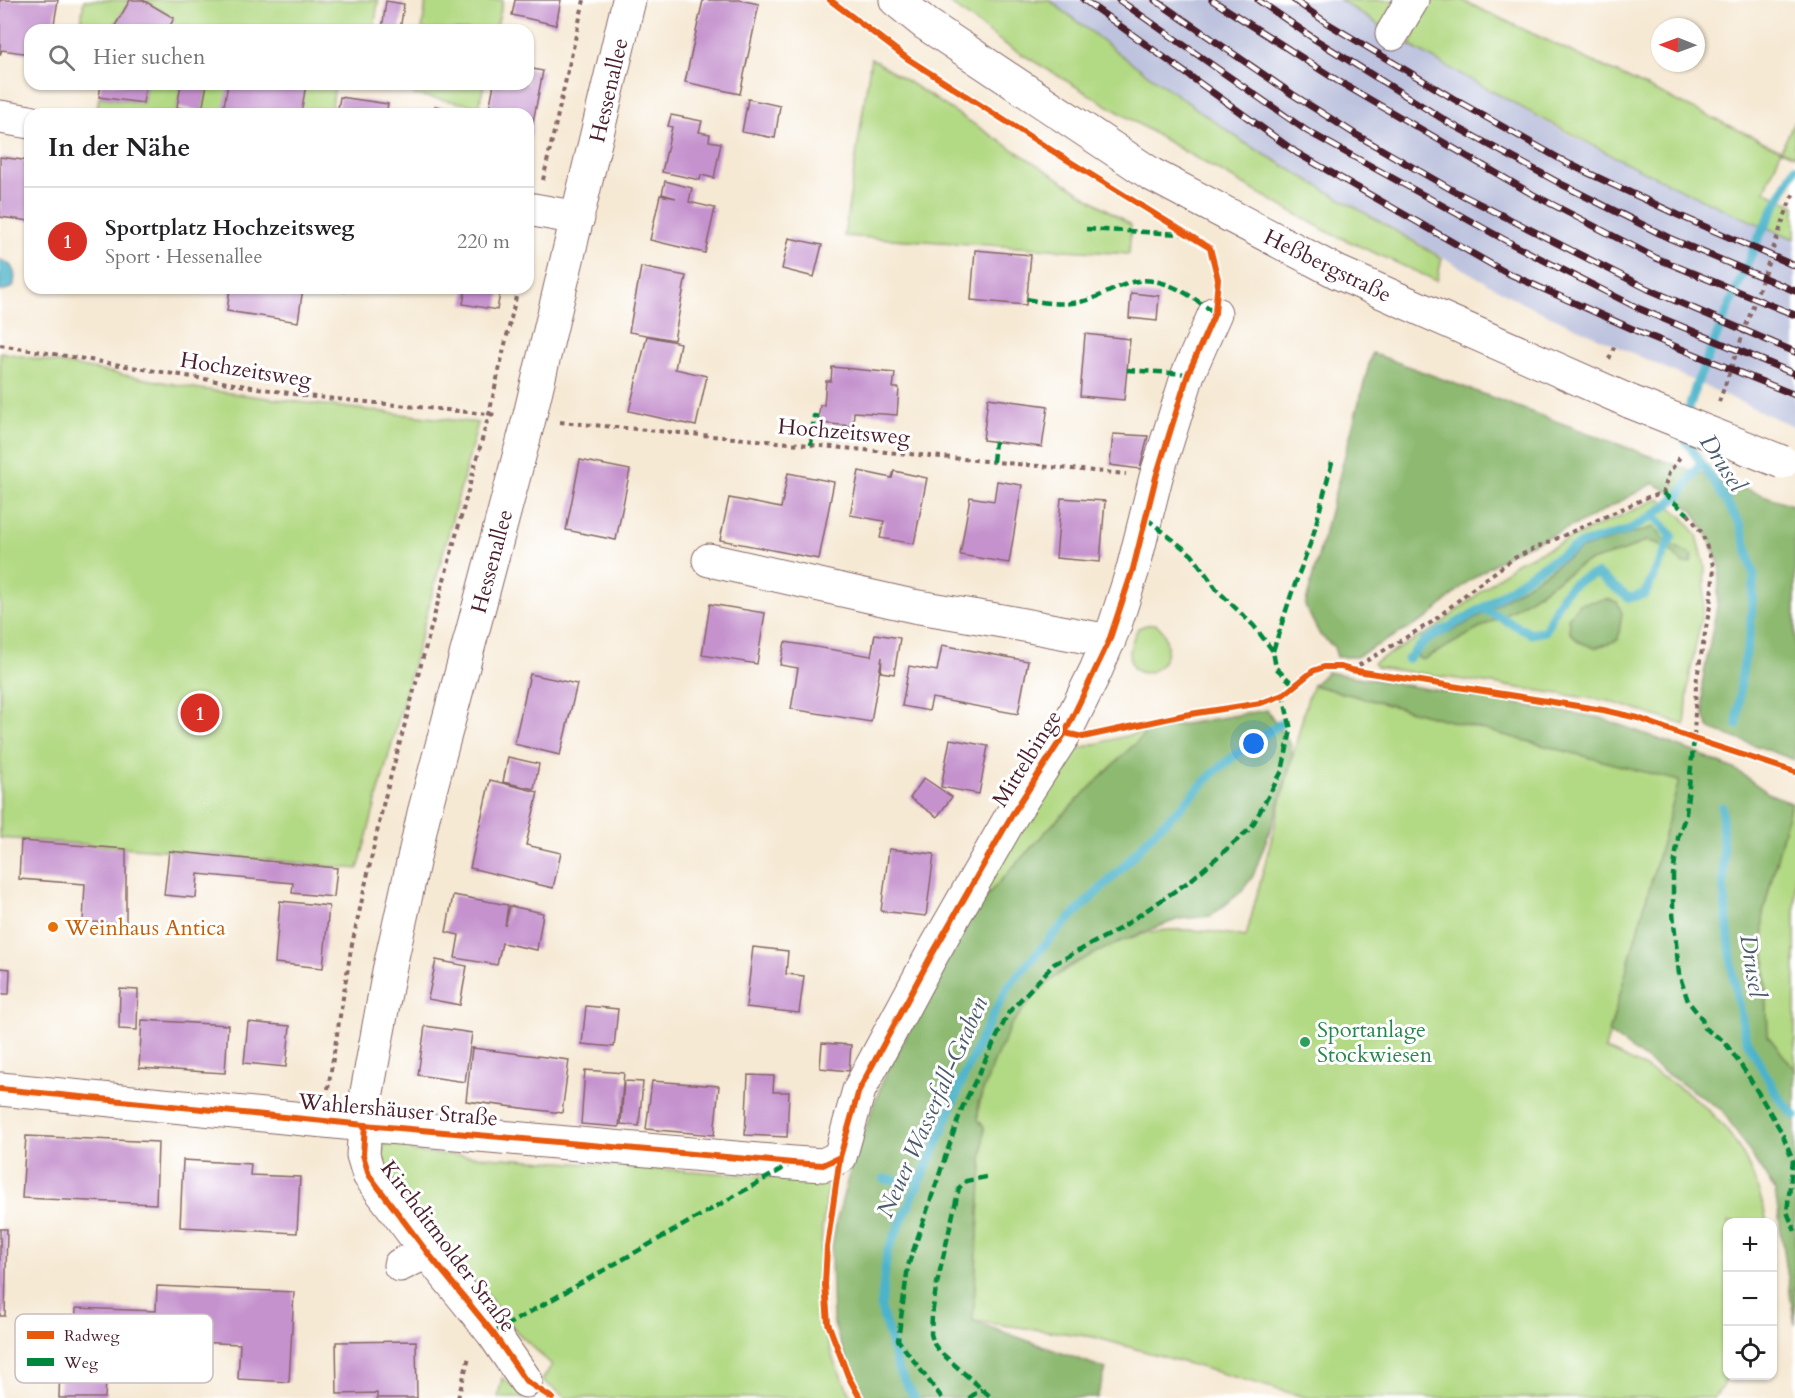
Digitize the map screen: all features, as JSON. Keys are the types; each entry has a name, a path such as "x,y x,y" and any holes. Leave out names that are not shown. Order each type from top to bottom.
{"street":[{"name":"Hessenallee","path":"365,1125 367,1092 387,982 424,813 529,419 629,0"},
{"name":"Heßbergstraße","path":"896,0 926,24 1150,174 1337,272 1631,402 1788,464"},
{"path":"1392,33 1412,0"},
{"path":"0,117 24,121"},
{"path":"534,210 578,218"},
{"name":"Mittelbinge","path":"794,1163 823,1165 840,1157 859,1090 930,958 1012,815 1065,733 1109,641 1133,569 1156,477 1188,374 1215,313"},
{"path":"709,560 913,606 1109,641"},
{"name":"Wahlershäuser Straße","path":"0,1089 365,1125 794,1163"},
{"name":"Kirchditmolder Straße","path":"365,1125 363,1155 369,1175 414,1258 493,1333 526,1381"}],"path":[{"path":"534,202 584,0"},
{"path":"1717,409 1795,191"},
{"path":"323,1120 351,949 384,801 489,414 517,294"},
{"path":"1609,360 1616,343"},
{"path":"1351,670 1432,622 1470,590 1514,558 1648,497 1663,493 1669,473 1680,458"},
{"path":"1688,514 1702,532 1714,568 1710,606 1696,683 1694,739"}],"shaded area":[{"path":"1049,0 1340,0 1410,46 1571,136 1742,218 1795,239 1795,427 1522,303 1245,143 1125,58"}],"green space":[{"path":"84,0 130,0 116,24 81,24"},
{"path":"143,0 378,0 375,24 171,24 174,18"},
{"path":"419,0 503,0 497,24 423,24 426,1"},
{"path":"946,0 1049,0 1125,58 1245,143 1442,258 1437,281 1328,232 1182,150 1003,43"},
{"path":"1340,0 1395,0 1382,27"},
{"path":"1431,0 1461,0 1781,150 1765,191 1795,206 1795,239 1648,173 1552,124 1410,46"},
{"path":"871,58 1131,225 1129,254 844,236"},
{"path":"145,90 180,90 177,108 97,108 99,97 143,103"},
{"path":"206,90 334,90 332,108 202,108"},
{"path":"415,90 483,90 479,106 414,95"},
{"path":"1795,120 1795,156 1781,150"},
{"path":"0,352 200,389 478,423 358,869 202,853 0,838"},
{"path":"1372,353 1650,456 1795,506 1795,760 1710,729 1704,716 1702,684 1717,606 1720,566 1706,532 1693,511 1654,483 1582,522 1510,553 1466,583 1428,618 1356,657 1337,657 1334,647 1320,635 1305,606"},
{"path":"1660,498 1682,516 1697,535 1705,566 1704,604 1689,679 1685,725 1608,701 1376,667 1373,663 1436,628 1516,563"},
{"path":"1654,527 1671,545 1693,556 1691,563 1683,564 1670,550 1646,541 1627,550 1584,563 1509,612 1423,660 1418,658 1418,648 1473,620 1581,549"},
{"path":"1606,599 1617,602 1622,613 1618,640 1595,648 1579,642 1570,632 1568,618 1579,604"},
{"path":"1156,624 1165,635 1166,654 1161,664 1153,671 1144,673 1136,670 1131,662 1131,648 1138,628"},
{"path":"1327,672 1601,718 1736,770 1768,793 1791,803 1763,913 1768,1036 1795,1070 1795,1325 1775,1191 1722,1110 1609,1033 1679,781 1313,685"},
{"name":"Sportanlage Stockwiesen","path":"1313,685 1680,781 1605,1049 1660,1076 1705,1108 1733,1140 1754,1178 1761,1199 1766,1218 1723,1218 1723,1380 1726,1380 1714,1398 1308,1398 1094,1337 973,1321 984,1127 978,1120 978,1111 987,1079 1010,1026 1035,994 1051,980 1108,946 1159,931 1209,931 1246,937"},
{"path":"1267,710 1291,745 1292,757 1276,814 1253,876 1241,892 1211,916 1179,919 1121,941 1067,967 1036,993 1011,1025 978,1104 978,1120 984,1127 973,1321 1106,1369 1097,1398 865,1398 851,1372 833,1322 831,1255 836,1223 851,1167 883,1080 971,913 1051,826 1149,730"},
{"path":"1149,730 1051,826 971,913 1006,848 1072,750"},
{"path":"1791,803 1795,804 1795,1070 1768,1036 1763,913"},
{"path":"392,1138 404,1139 413,1152 823,1180 828,1188 822,1228 820,1280 824,1328 834,1362 852,1398 566,1398 542,1380 552,1365 517,1332 387,1175 379,1161 384,1146"},
{"path":"502,1378 529,1398 498,1398"}],"water":[{"path":"0,260 11,267 15,278 13,287 0,292"}],"building":[{"path":"0,0 58,0 54,24 24,24 24,53 2,50 0,55"},
{"path":"130,0 143,0 174,18 171,24 116,24"},
{"path":"515,0 561,0 556,25 512,15"},
{"path":"703,0 740,0 759,4 740,94 685,82"},
{"path":"386,1 404,4 401,24 383,24"},
{"path":"534,69 543,71 534,117 534,108 489,108 493,90 534,90"},
{"path":"100,90 145,90 143,103 99,97"},
{"path":"180,90 206,90 203,108 177,107"},
{"path":"227,90 305,90 302,108 224,108"},
{"path":"340,97 388,104 387,108 338,108"},
{"path":"748,99 780,106 775,138 742,132"},
{"path":"671,115 702,121 699,132 710,134 709,141 721,143 714,178 701,175 700,180 662,172 672,127 668,126"},
{"path":"0,157 24,160 24,220 0,217"},
{"path":"665,181 692,188 689,202 715,208 705,253 650,240 660,195 676,198 662,194"},
{"path":"789,238 822,245 814,277 782,269"},
{"path":"975,250 1031,255 1026,305 971,300"},
{"path":"641,267 686,276 674,340 629,332"},
{"path":"1131,293 1159,296 1157,321 1129,318"},
{"path":"229,294 302,294 298,322 227,311"},
{"path":"465,294 500,294 497,310 463,304"},
{"path":"1085,334 1130,339 1124,400 1080,396"},
{"path":"647,336 680,343 675,369 707,376 696,426 629,411"},
{"path":"832,367 895,373 893,388 899,388 897,415 854,412 853,426 818,423 820,405 824,405 826,381 831,381"},
{"path":"988,398 1048,406 1042,447 983,440"},
{"path":"1113,434 1148,436 1140,469 1110,465"},
{"path":"580,460 630,470 616,540 566,530"},
{"path":"859,471 892,478 894,471 927,478 914,544 880,538 884,521 850,515"},
{"path":"788,473 834,482 819,559 720,540 729,498 781,508"},
{"path":"997,481 1022,485 1009,563 960,555 970,497 994,501"},
{"path":"1061,498 1105,501 1100,562 1056,558"},
{"path":"710,604 765,613 757,664 702,655"},
{"path":"875,634 900,638 894,674 881,672 882,657 871,722 791,709 798,668 780,665 785,642 871,656"},
{"path":"942,645 1028,661 1018,714 932,698 929,711 902,706 909,666 937,671"},
{"path":"530,674 577,684 560,755 514,744"},
{"path":"950,739 988,746 979,794 941,787"},
{"path":"508,757 539,764 534,789 503,782"},
{"path":"924,778 952,797 937,817 910,798"},
{"path":"490,780 538,792 526,845 561,853 553,888 470,868"},
{"path":"21,841 126,849 126,923 83,922 85,884 19,879"},
{"path":"889,849 934,854 926,916 881,911"},
{"path":"169,851 337,868 334,897 292,893 293,883 198,874 196,898 164,895"},
{"path":"453,895 508,905 505,926 510,906 543,913 537,950 502,943 497,965 455,958 459,935 446,932"},
{"path":"280,901 329,906 323,968 275,963"},
{"path":"753,947 788,951 786,974 804,976 799,1013 746,1007"},
{"path":"436,960 467,966 460,1005 428,999"},
{"path":"0,968 10,969 9,994 0,994"},
{"path":"120,989 138,990 137,1030 119,1029"},
{"path":"586,1006 618,1009 614,1047 582,1044"},
{"path":"142,1020 228,1025 225,1073 139,1068"},
{"path":"248,1022 290,1026 286,1067 244,1063"},
{"path":"425,1026 472,1033 465,1082 418,1075"},
{"path":"822,1043 851,1045 849,1071 820,1068"},
{"path":"472,1048 569,1060 562,1113 466,1101"},
{"path":"585,1070 624,1073 619,1127 581,1124"},
{"path":"748,1075 774,1076 773,1092 789,1092 787,1137 745,1135"},
{"path":"624,1081 643,1082 639,1126 621,1124"},
{"path":"652,1081 719,1086 714,1135 646,1129"},
{"path":"26,1136 158,1142 156,1204 22,1198"},
{"path":"183,1160 251,1164 250,1175 300,1177 297,1233 180,1227"},
{"path":"0,1229 7,1229 5,1316 0,1316"},
{"path":"157,1286 294,1292 289,1382 238,1379 240,1344 213,1343 213,1314 76,1314 76,1308 156,1311"},
{"path":"416,1341 417,1398 377,1398 377,1393 337,1394 336,1342"},
{"path":"59,1383 106,1383 105,1398 59,1398"}],"waterway":[{"name":"Drusel","path":"1686,419 1696,385 1756,243 1795,168"},
{"name":"Drusel","path":"1683,433 1682,435 1741,526 1754,576 1750,633 1741,679 1737,725"},
{"name":"Neuer Wasserfall-Graben","path":"1408,659 1425,641 1483,608 1538,569 1581,544 1627,531 1654,515 1680,495 1701,462"},
{"path":"1483,608 1531,634 1545,631 1563,595 1576,582 1586,577 1597,574 1629,598 1645,594 1672,536 1654,515"},
{"name":"Neuer Wasserfall-Graben","path":"915,1398 899,1372 881,1308 887,1252 937,1144 981,1038 1008,987 1053,935 1123,867 1214,772 1280,724"},
{"name":"Drusel","path":"1722,807 1724,893 1733,975 1746,1039 1779,1098 1795,1116"},
{"path":"884,1179 901,1181 922,1177"}],"railway":[{"path":"1084,0 1297,153 1503,271 1637,331 1795,395"},
{"path":"1119,0 1307,131 1514,245 1640,309 1795,374"},
{"path":"1155,0 1292,94 1355,134 1454,191 1648,289 1795,352"},
{"path":"1212,0 1338,81 1532,194 1656,258 1795,315"},
{"path":"1258,0 1316,40 1451,124 1563,185 1669,238 1795,291"},
{"path":"1294,0 1327,23 1459,102 1569,164 1795,266"}],"marked path":[{"path":"1086,229 1182,234"},
{"path":"1027,299 1051,303 1075,303 1142,280 1176,288 1215,313 1215,309"},
{"path":"1127,370 1188,374"},
{"path":"811,445 814,416 819,417"},
{"path":"993,462 995,441"},
{"path":"1273,651 1313,536 1332,462"},
{"path":"1663,493 1688,514"},
{"path":"1146,518 1192,555 1218,591 1254,626 1273,651 1276,668 1295,686"},
{"path":"942,1398 898,1340 908,1266 962,1108 1009,1012 1054,964 1119,929 1191,880 1251,828 1282,771 1291,730 1283,695"},
{"path":"1694,739 1686,814 1678,838 1673,875 1673,913 1679,974 1688,1001 1702,1019 1704,1028 1724,1041 1781,1131 1793,1160 1787,1212 1795,1231"},
{"path":"493,1333 791,1164"},
{"path":"986,1177 966,1181 959,1188 936,1288 931,1334 939,1351 992,1398"},
{"path":"969,1398 982,1389"}],"cycle path":[{"path":"830,0 908,59 1210,248 1218,279 1215,313 1188,374 1156,477 1133,569 1109,641 1065,733 1012,815 930,958 859,1090 840,1157 827,1247 825,1285 828,1323 848,1376 860,1398"},
{"path":"1065,733 1083,737 1184,715 1261,703 1283,695 1313,671 1324,667 1341,667 1603,710 1638,718 1795,772"},
{"path":"0,1089 365,1125 793,1163 823,1165 840,1157"},
{"path":"365,1125 363,1155 369,1175 427,1252 493,1333 526,1381 552,1398"}],"place":[{"name":"Sportplatz Hochzeitsweg","path":"200,713"},
{"name":"Weinhaus Antica","path":"53,927"},
{"name":"Sportanlage Stockwiesen","path":"1305,1042"}]}
